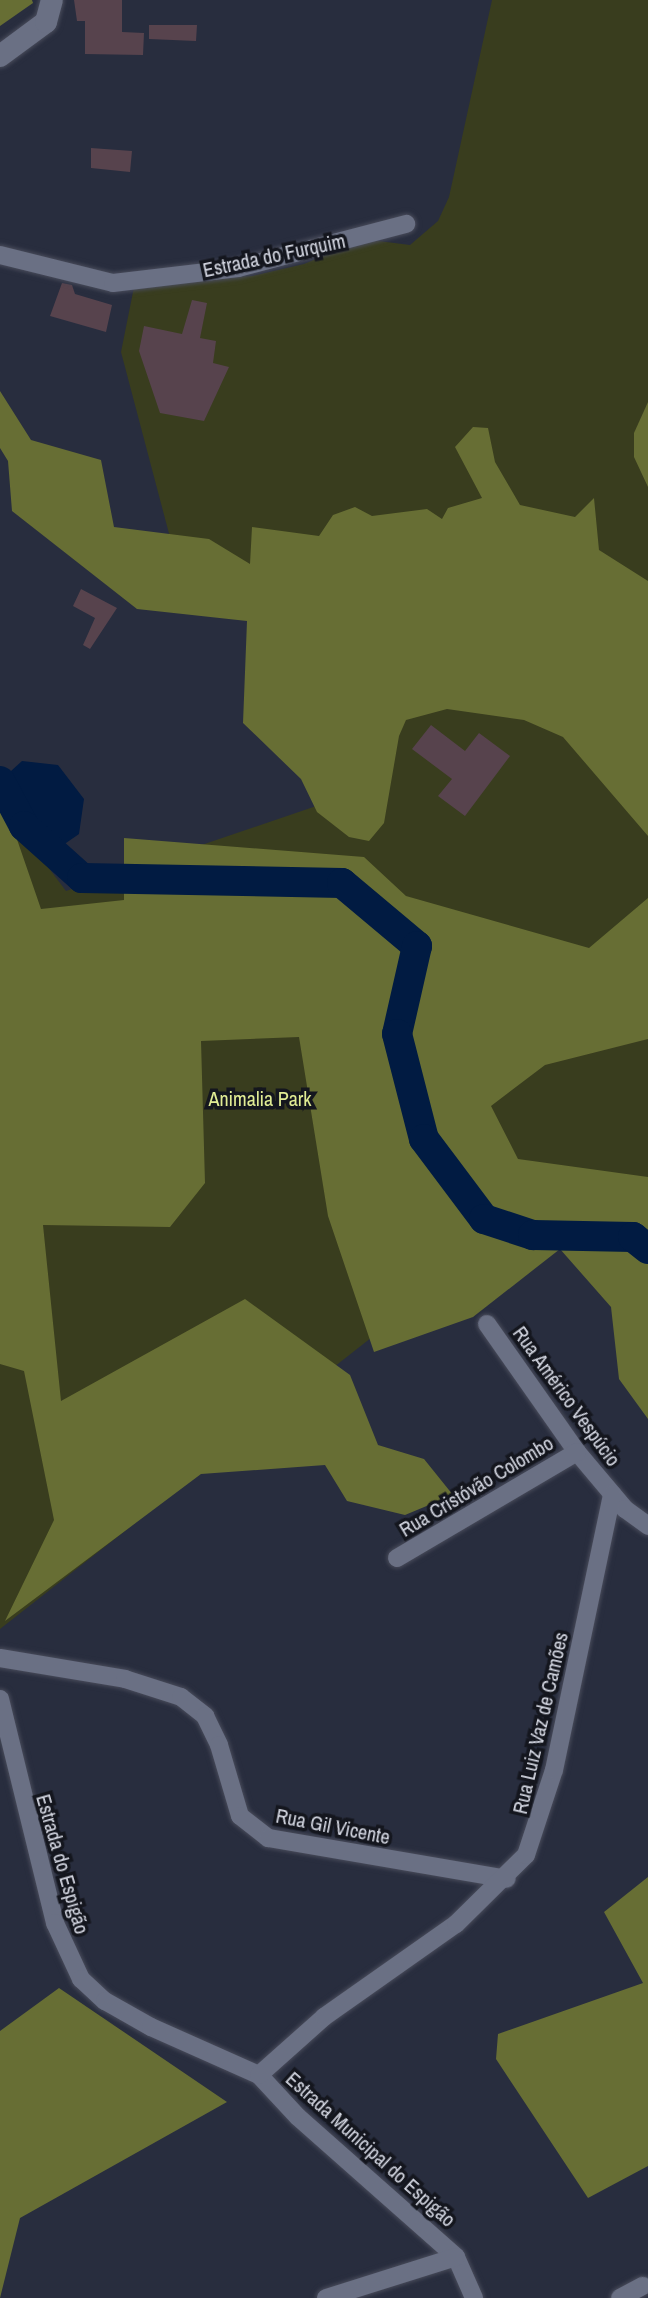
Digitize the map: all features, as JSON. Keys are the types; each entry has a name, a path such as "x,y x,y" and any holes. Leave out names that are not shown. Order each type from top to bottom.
{"street":[{"path":"0,56 46,22 52,0"},
{"name":"Estrada do Furquim","path":"0,255 113,283 238,268 406,224"},
{"name":"Rua Américo Vespúcio","path":"487,1324 577,1452 612,1494 648,1526"},
{"name":"Rua Cristóvão Colombo","path":"397,1558 577,1452"},
{"name":"Rua Luiz Vaz de Camões","path":"259,2075 324,2017 456,1924 507,1879 526,1855 548,1795 612,1494"},
{"name":"Rua Gil Vicente","path":"0,1658 125,1679 181,1697 205,1716 240,1816 268,1838 507,1879"},
{"name":"Estrada do Espigão","path":"0,1699 55,1923 81,1979 105,2001 151,2027 259,2075"},
{"name":"Estrada Municipal do Espigão","path":"259,2075 298,2117 456,2257 474,2298"},
{"path":"326,2298 456,2257"},
{"path":"620,2298 643,2286"}],"green space":[{"path":"0,0 32,0 33,3 0,26"},
{"name":"Animalia Park","path":"492,0 648,0 648,1257 567,1216 427,1294 0,1629 0,803 66,891 328,802 264,612 181,579 121,352 135,282 252,276 304,264 363,239 410,245 438,221 449,197"},
{"path":"0,391 31,440 101,460 114,527 209,539 250,564 252,527 319,536 333,515 355,507 372,516 427,509 442,519 448,508 482,498 455,447 473,427 488,428 495,462 520,505 575,517 594,498 599,550 648,581 648,836 563,737 524,720 447,709 406,720 399,736 384,823 369,841 349,837 317,812 301,779 243,723 247,621 137,609 12,511 8,461 0,448"},
{"path":"648,402 648,487 634,457 634,433"},
{"path":"0,790 41,909 124,900 124,838 364,857 406,896 589,948 648,898 648,1039 545,1065 491,1106 518,1159 648,1177 648,1419 619,1379 611,1307 560,1249 473,1317 374,1352 328,1216 299,1037 201,1041 205,1183 170,1227 43,1225 61,1401 245,1299 350,1375 378,1445 424,1459 453,1495 405,1515 347,1501 325,1465 201,1474 5,1621 54,1520 24,1371 0,1364"},
{"path":"648,1877 648,2166 588,2198 496,2059 498,2034 643,1983 604,1912"},
{"path":"59,1988 227,2102 20,2218 0,2298 0,2031"}],"water":[{"path":"22,761 58,765 84,799 79,834 53,852 24,826 0,781"}],"building":[{"path":"74,0 122,0 122,32 144,33 143,55 85,54 85,21 77,21"},
{"path":"149,25 197,25 196,41 149,39"},
{"path":"91,148 132,151 130,172 91,168"},
{"path":"62,283 72,285 75,294 112,305 106,332 50,316"},
{"path":"192,300 207,303 200,338 216,341 213,363 229,367 204,421 160,413 139,351 144,326 182,334"},
{"path":"81,589 117,608 90,649 83,645 95,618 73,606"},
{"path":"431,725 465,751 479,733 510,756 465,816 438,796 452,779 412,749"}],"waterway":[{"path":"0,781 24,826 82,878 342,883 417,946 397,1034 424,1139 484,1219 533,1235 633,1237 648,1249"}]}
